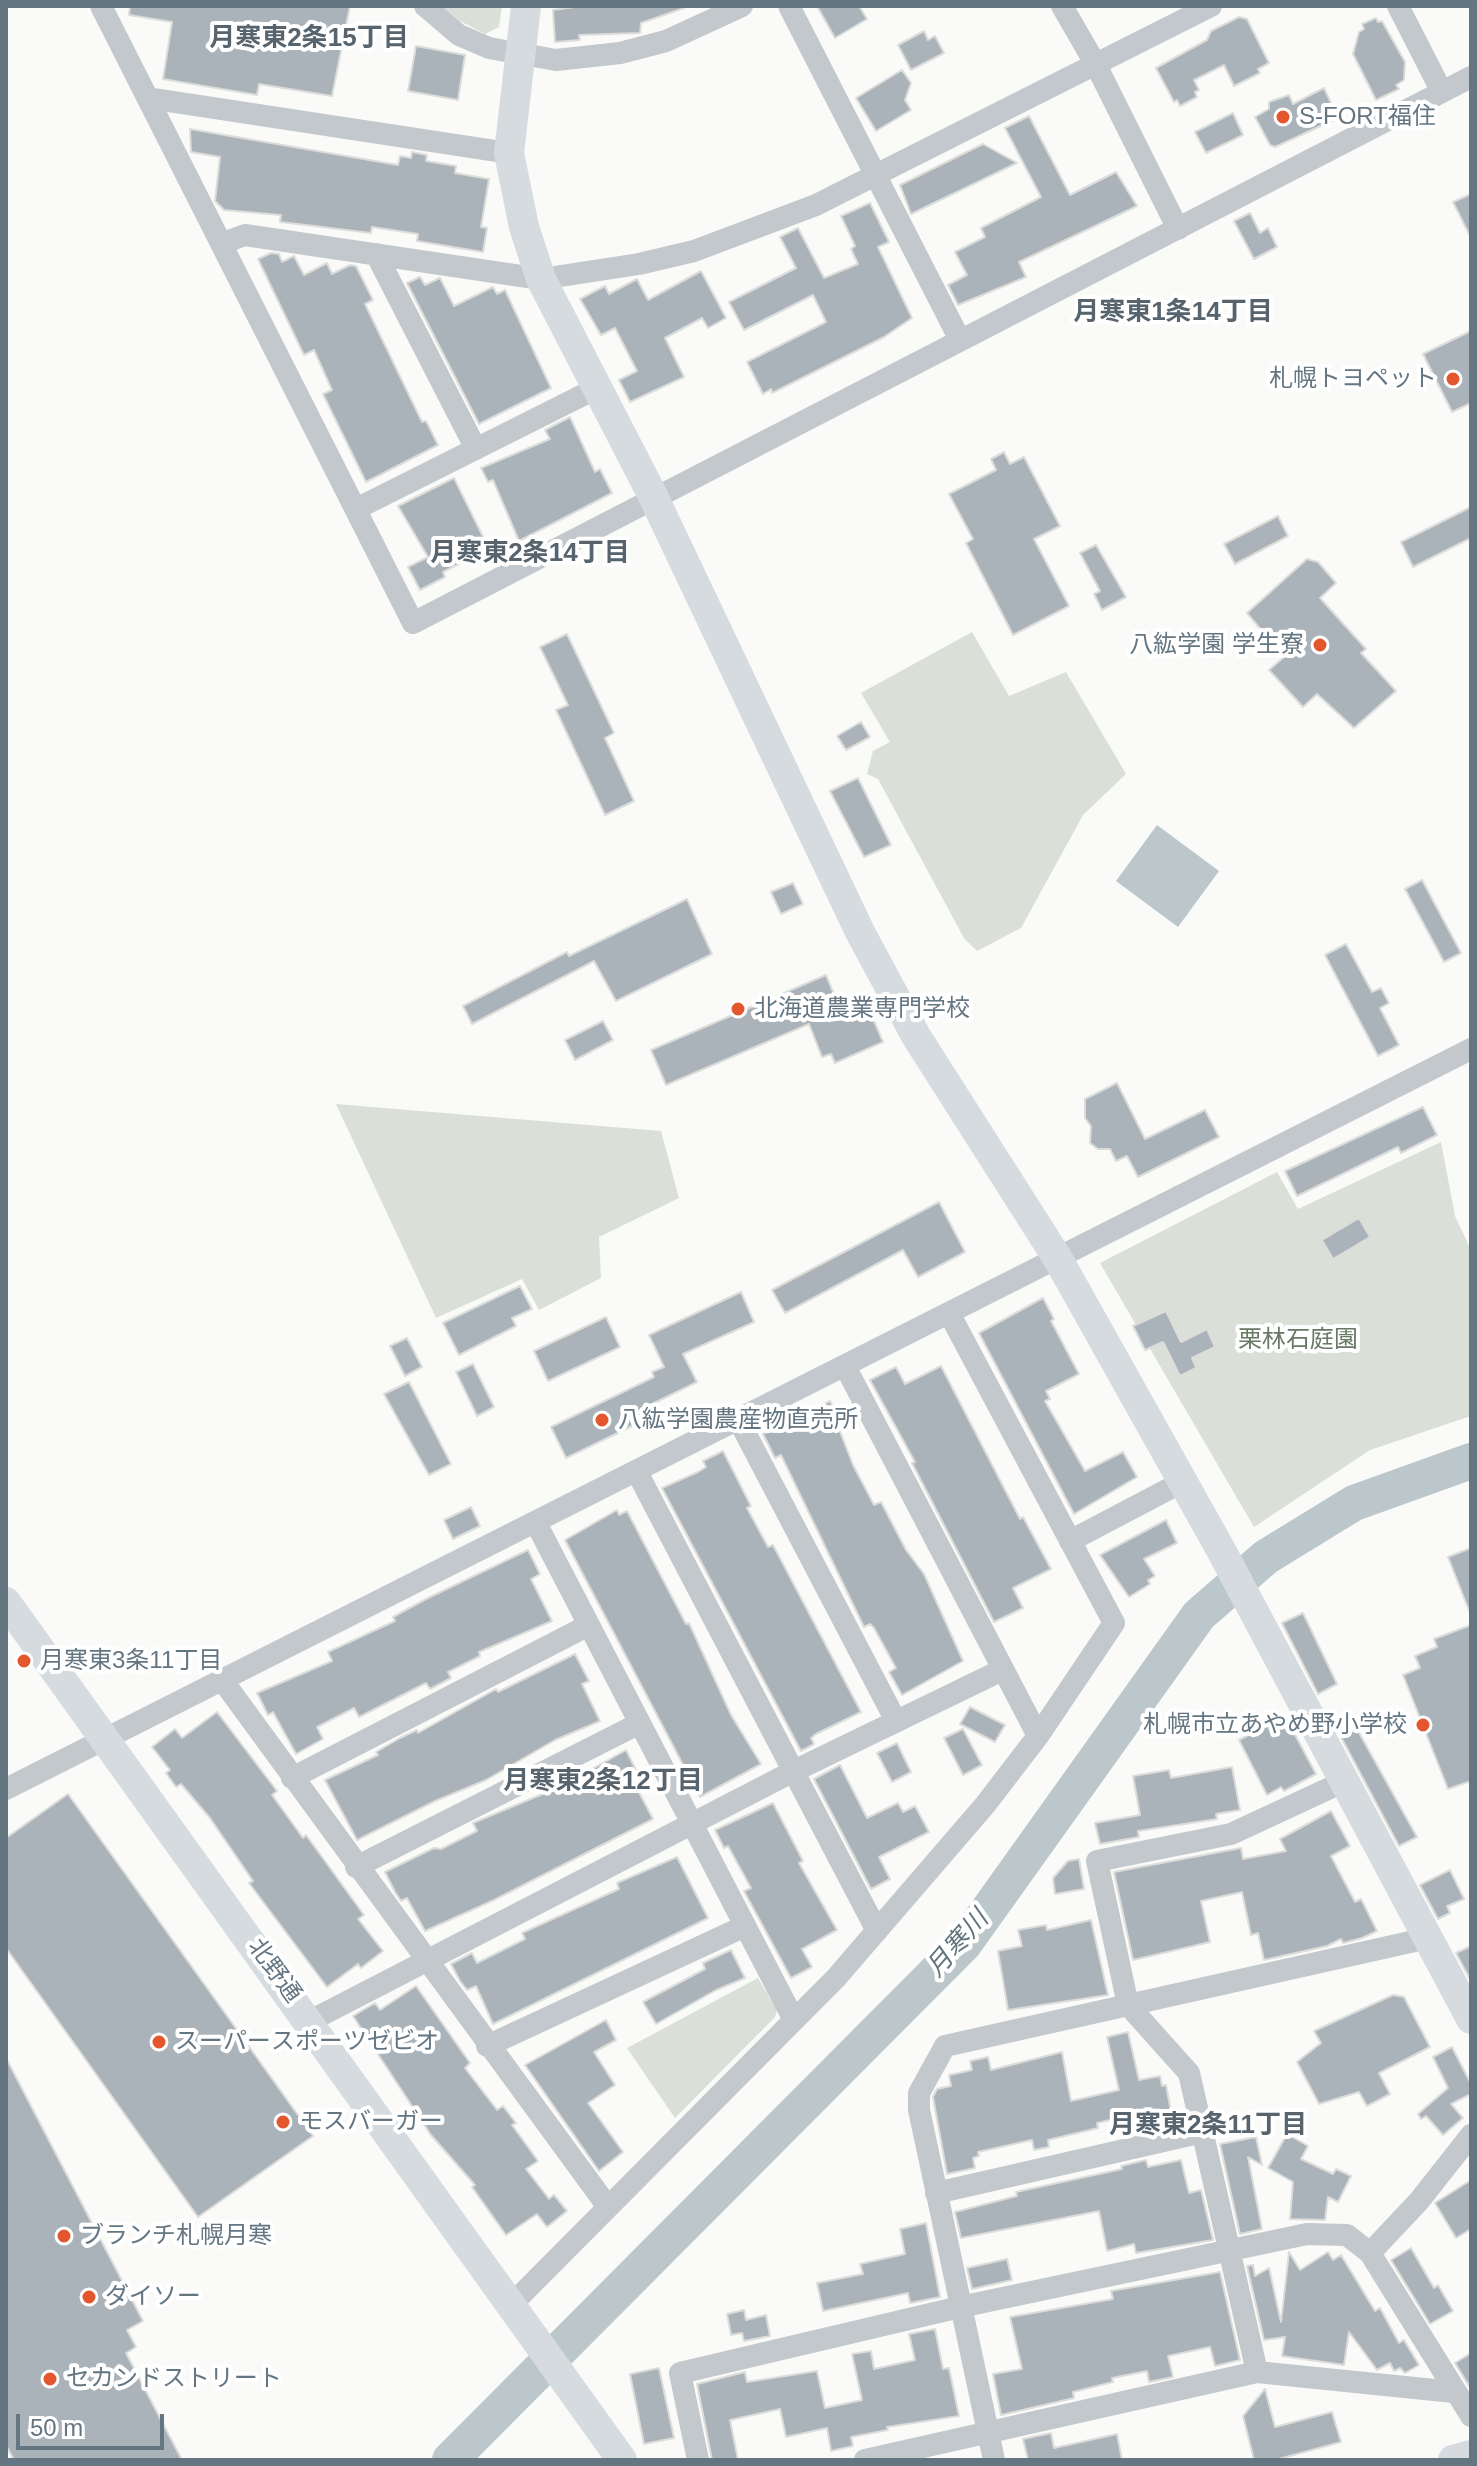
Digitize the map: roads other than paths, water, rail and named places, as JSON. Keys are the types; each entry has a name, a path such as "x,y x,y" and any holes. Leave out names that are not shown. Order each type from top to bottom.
{"street":[{"path":"101,6 358,508 413,623 959,338 1471,77"},
{"path":"425,6 459,35 519,55 556,60 620,53 666,41 742,6"},
{"path":"526,6 509,153 524,227 541,279 653,496 860,932 916,1036 1058,1259 1221,1550 1471,2019"},
{"path":"789,6 959,338"},
{"path":"1062,6 1096,65 1178,229"},
{"path":"223,243 245,235 541,279 639,264 694,251 816,205 1211,6"},
{"path":"1398,6 1442,92"},
{"path":"148,98 509,153"},
{"path":"376,254 476,449"},
{"path":"358,508 597,388"},
{"path":"6,1789 1471,1049"},
{"path":"517,2315 608,2207 794,2020 877,1931 985,1805 1038,1736 1114,1623 949,1313"},
{"path":"845,1366 1038,1736"},
{"path":"739,1421 896,1721"},
{"path":"637,1472 877,1931"},
{"path":"1070,1541 1182,1482"},
{"path":"536,1523 794,2020"},
{"name":"北野通","path":"6,1602 310,2021 622,2460"},
{"path":"292,1778 589,1625"},
{"path":"310,2021 792,1772 1002,1670"},
{"path":"223,1681 423,1960 608,2207"},
{"path":"356,1867 640,1723"},
{"path":"1257,2372 1189,2073 1128,2005 1097,1861 1231,1834 1345,1781"},
{"path":"487,2046 745,1926"},
{"path":"994,2460 936,2193 919,2093 945,2046 1428,1938"},
{"path":"936,2193 1203,2132"},
{"path":"1370,2253 1419,2201 1471,2135"},
{"path":"698,2460 680,2373 960,2307 1307,2234 1347,2235 1370,2253 1471,2416"},
{"path":"865,2460 1257,2372 1454,2392"},
{"path":"1453,2460 1471,2455"}],"waterway":[{"name":"月寒川","path":"450,2460 964,1944 1199,1615 1266,1557 1354,1503 1471,1461"}],"place":[{"name":"S-FORT福住","path":"1283,117"},
{"name":"札幌トヨペット","path":"1453,379"},
{"name":"八紘学園 学生寮","path":"1320,645"},
{"name":"北海道農業専門学校","path":"738,1009"},
{"name":"八紘学園農産物直売所","path":"602,1420"},
{"name":"月寒東3条11丁目","path":"24,1661"},
{"name":"札幌市立あやめ野小学校","path":"1423,1725"},
{"name":"スーパースポーツゼビオ","path":"159,2042"},
{"name":"モスバーガー","path":"283,2122"},
{"name":"ブランチ札幌月寒","path":"64,2236"},
{"name":"ダイソー","path":"89,2297"},
{"name":"セカンドストリート","path":"50,2379"}],"district":[{"name":"月寒東2条15丁目","path":"309,39"},
{"name":"月寒東1条14丁目","path":"1173,313"},
{"name":"月寒東2条14丁目","path":"530,554"},
{"name":"月寒東2条12丁目","path":"603,1782"},
{"name":"月寒東2条11丁目","path":"1208,2126"}],"park label":[{"name":"栗林石庭園","path":"1298,1340"}]}
